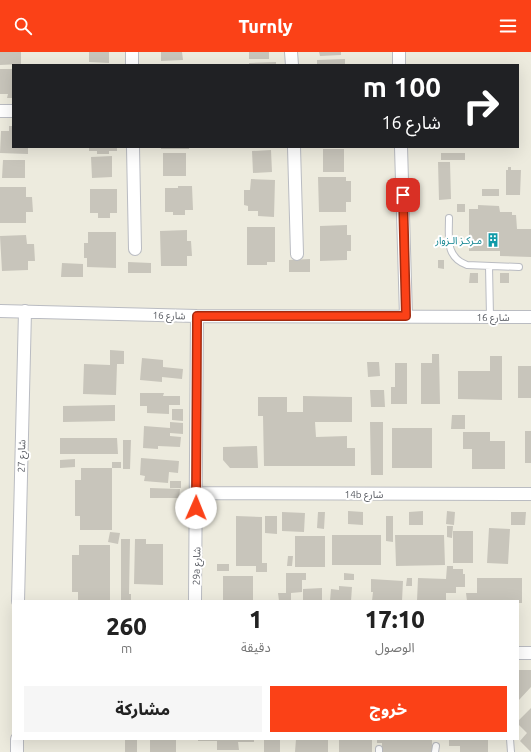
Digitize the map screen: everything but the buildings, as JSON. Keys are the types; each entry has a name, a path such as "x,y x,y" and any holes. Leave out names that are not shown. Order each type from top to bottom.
{"street":[{"path":"132,52 132,64"},
{"path":"291,52 292,64"},
{"path":"399,52 400,64"},
{"path":"0,111 12,111"},
{"path":"133,148 135,249"},
{"path":"294,148 297,254"},
{"path":"402,148 406,316"},
{"name":"شارع 16","path":"0,312 25,311 197,316 406,316 531,318"},
{"name":"شارع 27","path":"18,600 25,311"},
{"name":"29a شارع","path":"195,600 197,493 197,316"},
{"name":"14b شارع","path":"197,493 531,494"},
{"path":"519,653 531,653"},
{"path":"17,740 17,752"}],"lane":[{"path":"449,218 451,253 460,263 467,265 519,267"},
{"path":"489,266 490,317"},
{"path":"510,740 511,752"}],"place":[{"name":"مـركـز الـزوار","path":"493,240"}],"route":[{"path":"196,508 197,316 406,316 403,195"}]}
